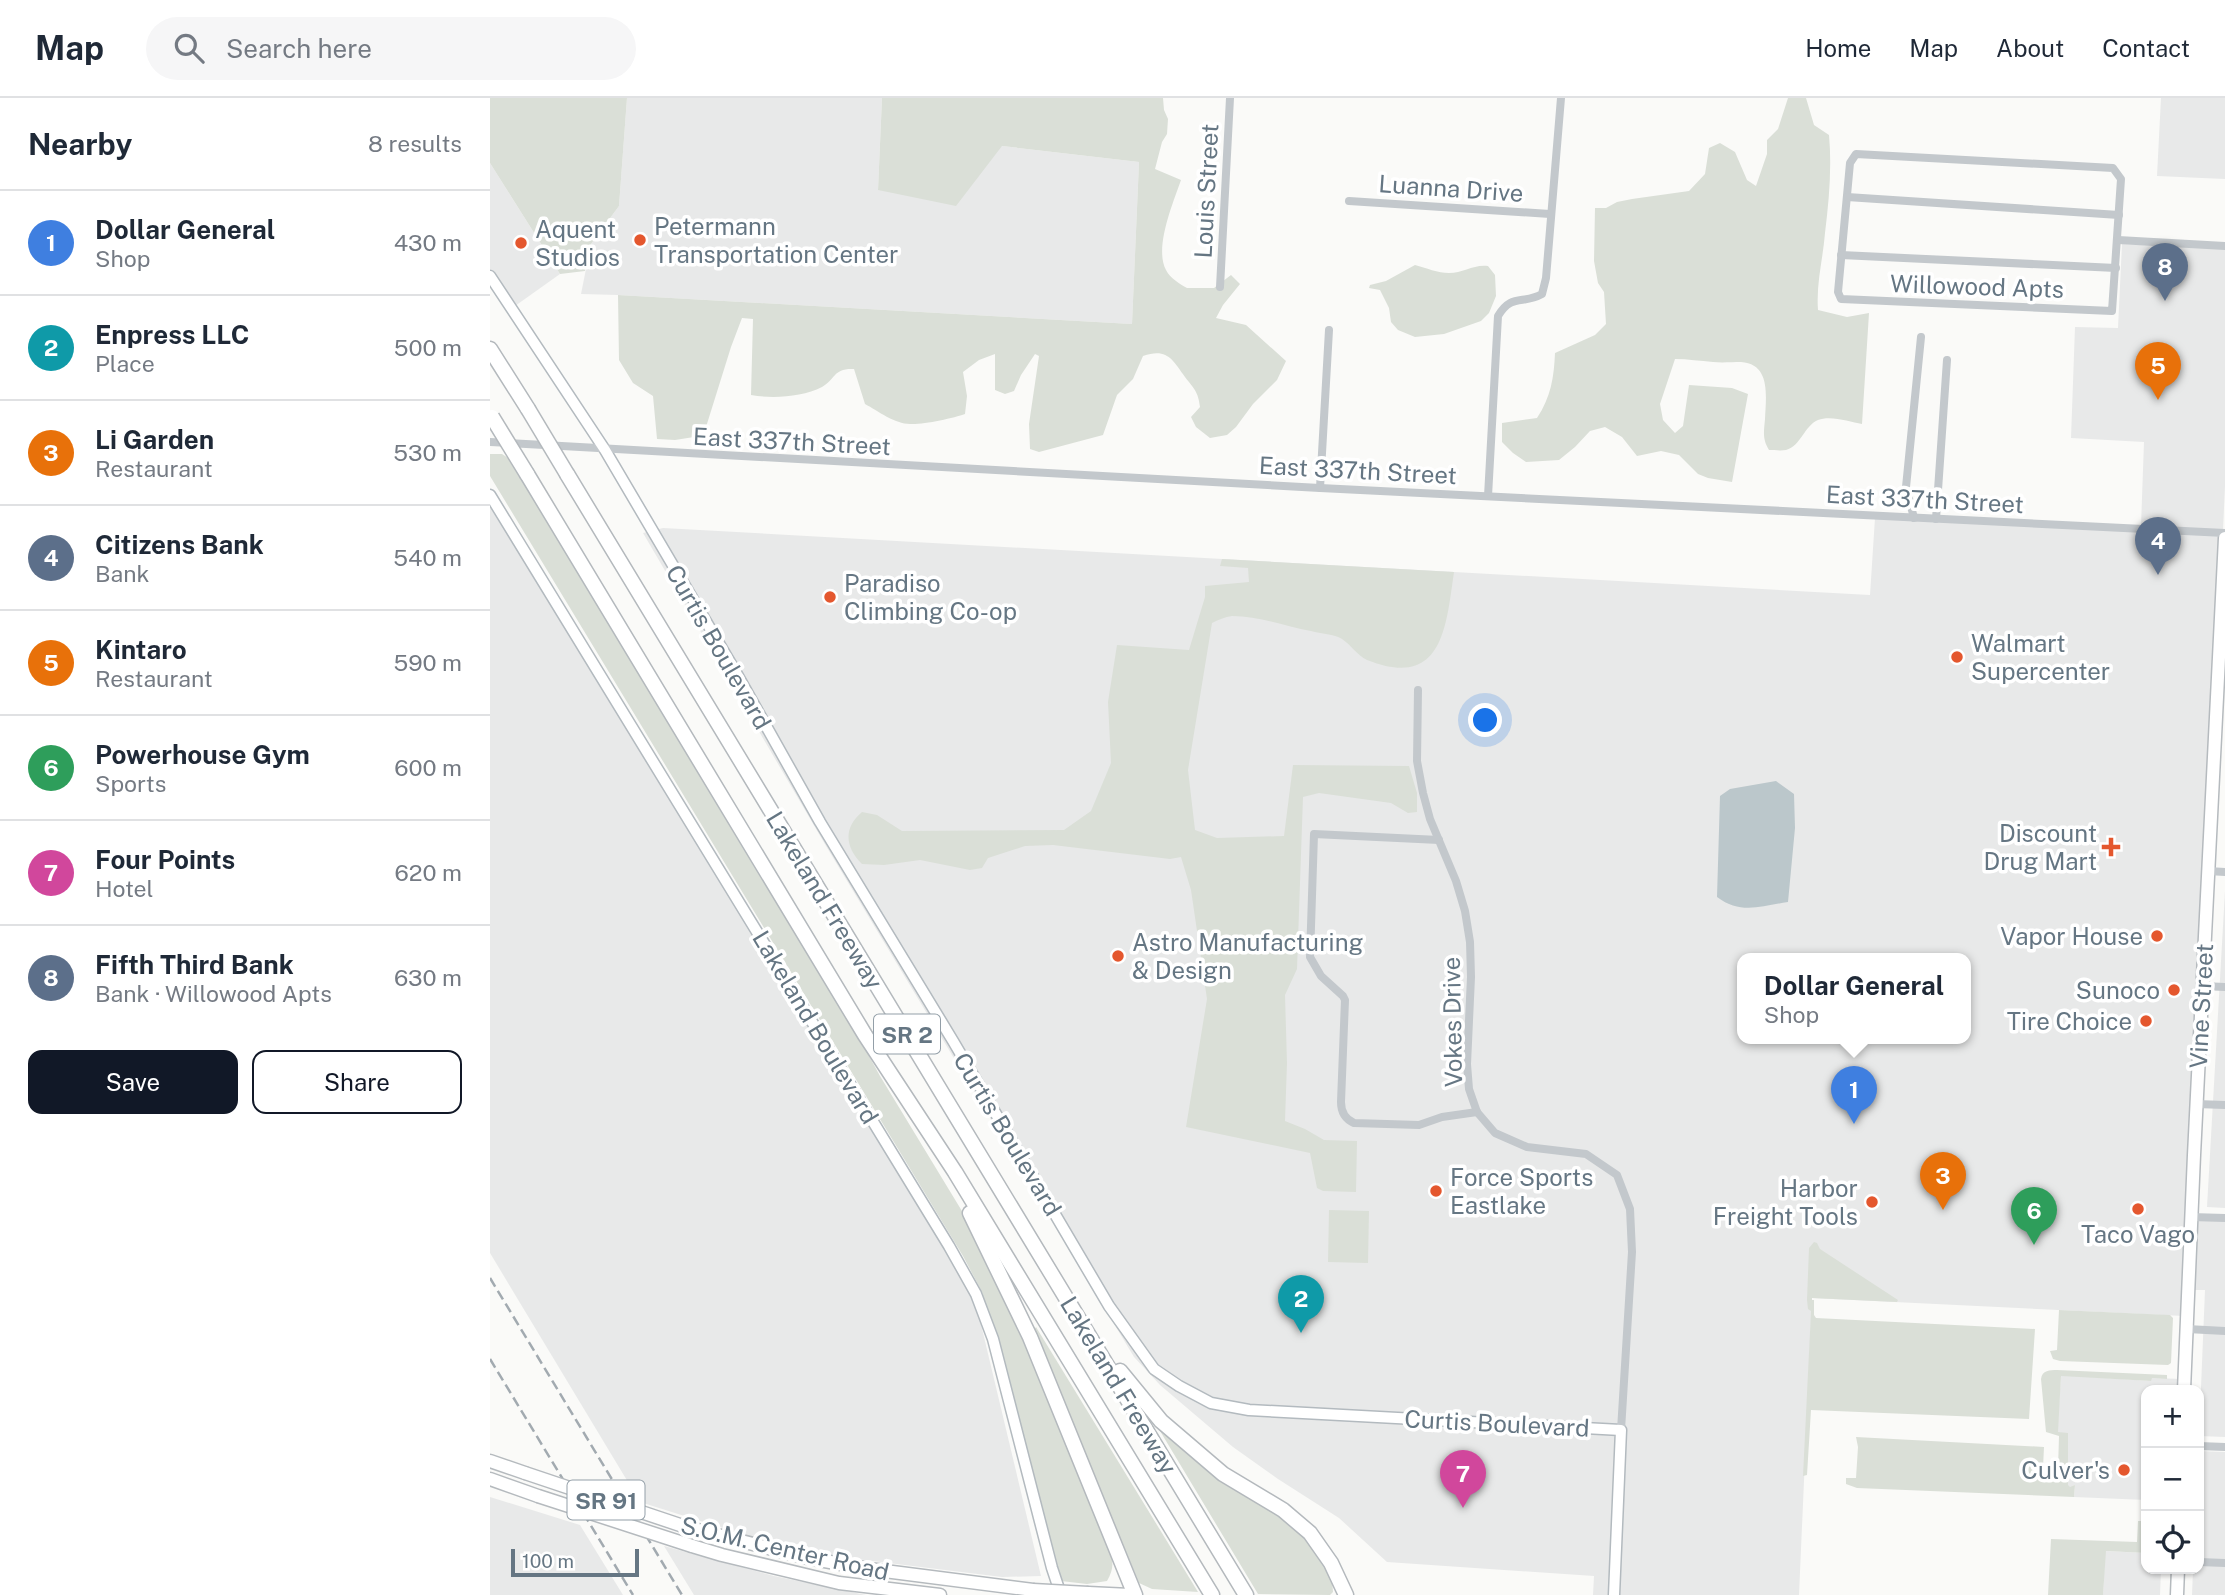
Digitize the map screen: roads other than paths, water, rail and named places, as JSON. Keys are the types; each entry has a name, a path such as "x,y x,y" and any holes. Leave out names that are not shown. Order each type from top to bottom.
{"highway":[{"name":"Lakeland Freeway","path":"490,349 1246,1595"},
{"name":"Lakeland Freeway","path":"491,415 865,1035 955,1172 1212,1595"},
{"path":"955,1172 971,1215 1030,1337 1133,1595"},
{"path":"1088,1333 1161,1421 1223,1474 1283,1510 1310,1533 1331,1563 1346,1595"}],"main road":[{"name":"Vine Street","path":"2184,1385 2208,871 2220,736 2225,536"},
{"name":"S.O.M. Center Road","path":"490,1461 686,1527 808,1558 869,1569 1033,1590 1133,1595"},
{"name":"S.O.M. Center Road","path":"490,1479 722,1555 839,1583 940,1595"},
{"path":"2176,1595 2178,1574"}],"street":[{"name":"Louis Street","path":"1220,287 1230,98"},
{"path":"1488,496 1498,316 1505,305 1514,300 1533,299 1542,294 1546,278 1561,98"},
{"name":"Willowood Apts","path":"1856,154 2113,168 2121,179 2112,311 1841,299 1838,292 1847,197 1850,163 1856,154"},
{"path":"1847,197 2119,215"},
{"name":"Luanna Drive","path":"1349,201 1550,214"},
{"path":"2118,240 2225,246"},
{"name":"Willowood Apts","path":"1841,255 2116,268"},
{"name":"Curtis Boulevard","path":"490,276 605,450 814,811 1103,1294 1154,1369 1211,1403 1250,1410 1621,1430 1614,1595"},
{"path":"1320,488 1329,330"},
{"path":"1914,518 1906,487 1921,337"},
{"path":"1936,519 1947,360"},
{"name":"East 337th Street","path":"490,442 2225,536"},
{"name":"Lakeland Boulevard","path":"490,495 933,1219 976,1294 993,1339 1061,1595"},
{"name":"Vokes Drive","path":"1419,690 1417,761 1424,796 1457,881 1470,942 1467,1064 1469,1089 1477,1112 1495,1133 1527,1147 1586,1154 1616,1175 1630,1209 1632,1252 1621,1430"},
{"path":"1439,840 1314,834 1310,957 1321,976 1345,1000 1341,1102 1342,1110 1348,1119 1354,1123 1419,1125 1442,1116 1477,1112"},
{"path":"2208,871 2225,872"},
{"path":"2202,986 2225,987"},
{"path":"2196,1104 2225,1105"},
{"path":"2191,1217 2225,1218"},
{"path":"2187,1329 2225,1331"},
{"path":"2204,1446 2225,1447"},
{"path":"2204,1562 2225,1563"}],"railway":[{"path":"490,1278 682,1595"},
{"path":"490,1359 633,1595"}],"place":[{"name":"Petermann Transportation Center","path":"640,240"},
{"name":"Aquent Studios","path":"521,243"},
{"name":"Fifth Third Bank","path":"2165,301"},
{"name":"Kintaro","path":"2158,400"},
{"name":"Citizens Bank","path":"2158,575"},
{"name":"Paradiso Climbing Co-op","path":"830,597"},
{"name":"Walmart Supercenter","path":"1957,657"},
{"name":"Discount Drug Mart","path":"2111,847"},
{"name":"Vapor House","path":"2157,936"},
{"name":"Astro Manufacturing & Design","path":"1118,956"},
{"name":"Sunoco","path":"2174,990"},
{"name":"Tire Choice","path":"2146,1021"},
{"name":"Dollar General","path":"1854,1124"},
{"name":"Force Sports Eastlake","path":"1436,1191"},
{"name":"Harbor Freight Tools","path":"1872,1202"},
{"name":"Taco Vago","path":"2138,1209"},
{"name":"Li Garden","path":"1943,1210"},
{"name":"Powerhouse Gym","path":"2034,1245"},
{"name":"Enpress LLC","path":"1301,1333"},
{"name":"Culver's","path":"2124,1470"},
{"name":"Four Points","path":"1463,1508"}]}
